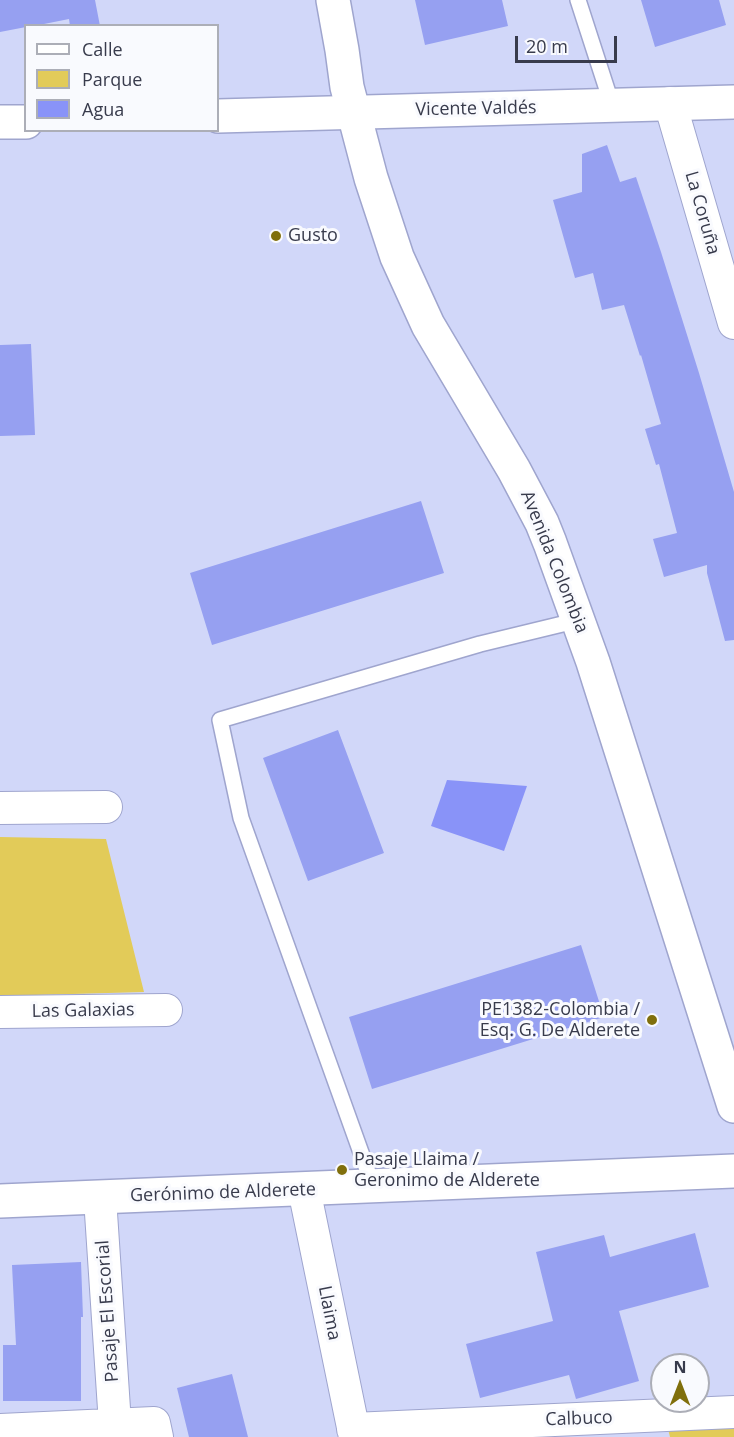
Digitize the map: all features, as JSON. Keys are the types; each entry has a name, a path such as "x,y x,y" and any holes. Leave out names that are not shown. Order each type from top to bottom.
{"main road":[{"name":"Avenida Colombia","path":"333,0 347,87 381,210 401,268 428,325 514,470 550,543 579,621 734,1106"},
{"name":"Vicente Valdés","path":"219,116 734,102"},
{"path":"0,122 24,122"},
{"name":"Gerónimo de Alderete","path":"0,1201 734,1171"}],"street":[{"name":"La Coruña","path":"670,104 734,323"},
{"path":"0,808 106,807"},
{"name":"Las Galaxias","path":"0,1012 166,1010"},
{"name":"Llaima","path":"304,1189 354,1433"},
{"name":"Pasaje El Escorial","path":"100,1198 116,1424"},
{"name":"Calbuco","path":"354,1433 656,1426 734,1412"},
{"path":"0,1430 116,1424 155,1430"}],"lane":[{"path":"578,0 612,105"},
{"path":"374,1186 241,818 220,720 480,644 579,621"}],"green space":[{"path":"0,837 106,839 144,992 0,996"},
{"path":"734,1426 734,1437 670,1437 668,1429"}],"water":[{"path":"447,780 527,786 504,851 431,826"}],"building":[{"path":"0,0 95,0 100,24 70,24 69,19 44,24 24,24 24,27 0,32"},
{"path":"415,0 502,0 508,26 425,45"},
{"path":"641,0 719,0 726,25 655,47"},
{"path":"607,145 620,182 636,177 699,373 734,492 734,640 725,641 707,573 707,565 664,577 653,539 677,533 659,464 656,465 645,429 661,424 641,355 624,305 602,310 593,273 575,278 553,200 582,192 582,154"},
{"path":"31,344 35,435 0,436 0,345"},
{"path":"421,501 444,573 212,645 190,573"},
{"path":"338,730 384,853 308,881 263,758"},
{"path":"581,945 604,1017 372,1089 349,1017"},
{"path":"695,1233 709,1287 619,1311 639,1381 576,1399 569,1375 480,1398 466,1344 553,1321 536,1252 604,1235 610,1257"},
{"path":"81,1262 83,1317 81,1317 81,1401 3,1401 3,1345 16,1345 12,1265"},
{"path":"232,1374 248,1437 189,1437 177,1388"}],"place":[{"name":"Gusto","path":"276,236"},
{"name":"PE1382-Colombia / Esq. G. De Alderete","path":"652,1020"},
{"name":"Pasaje Llaima / Geronimo de Alderete","path":"342,1170"}]}
